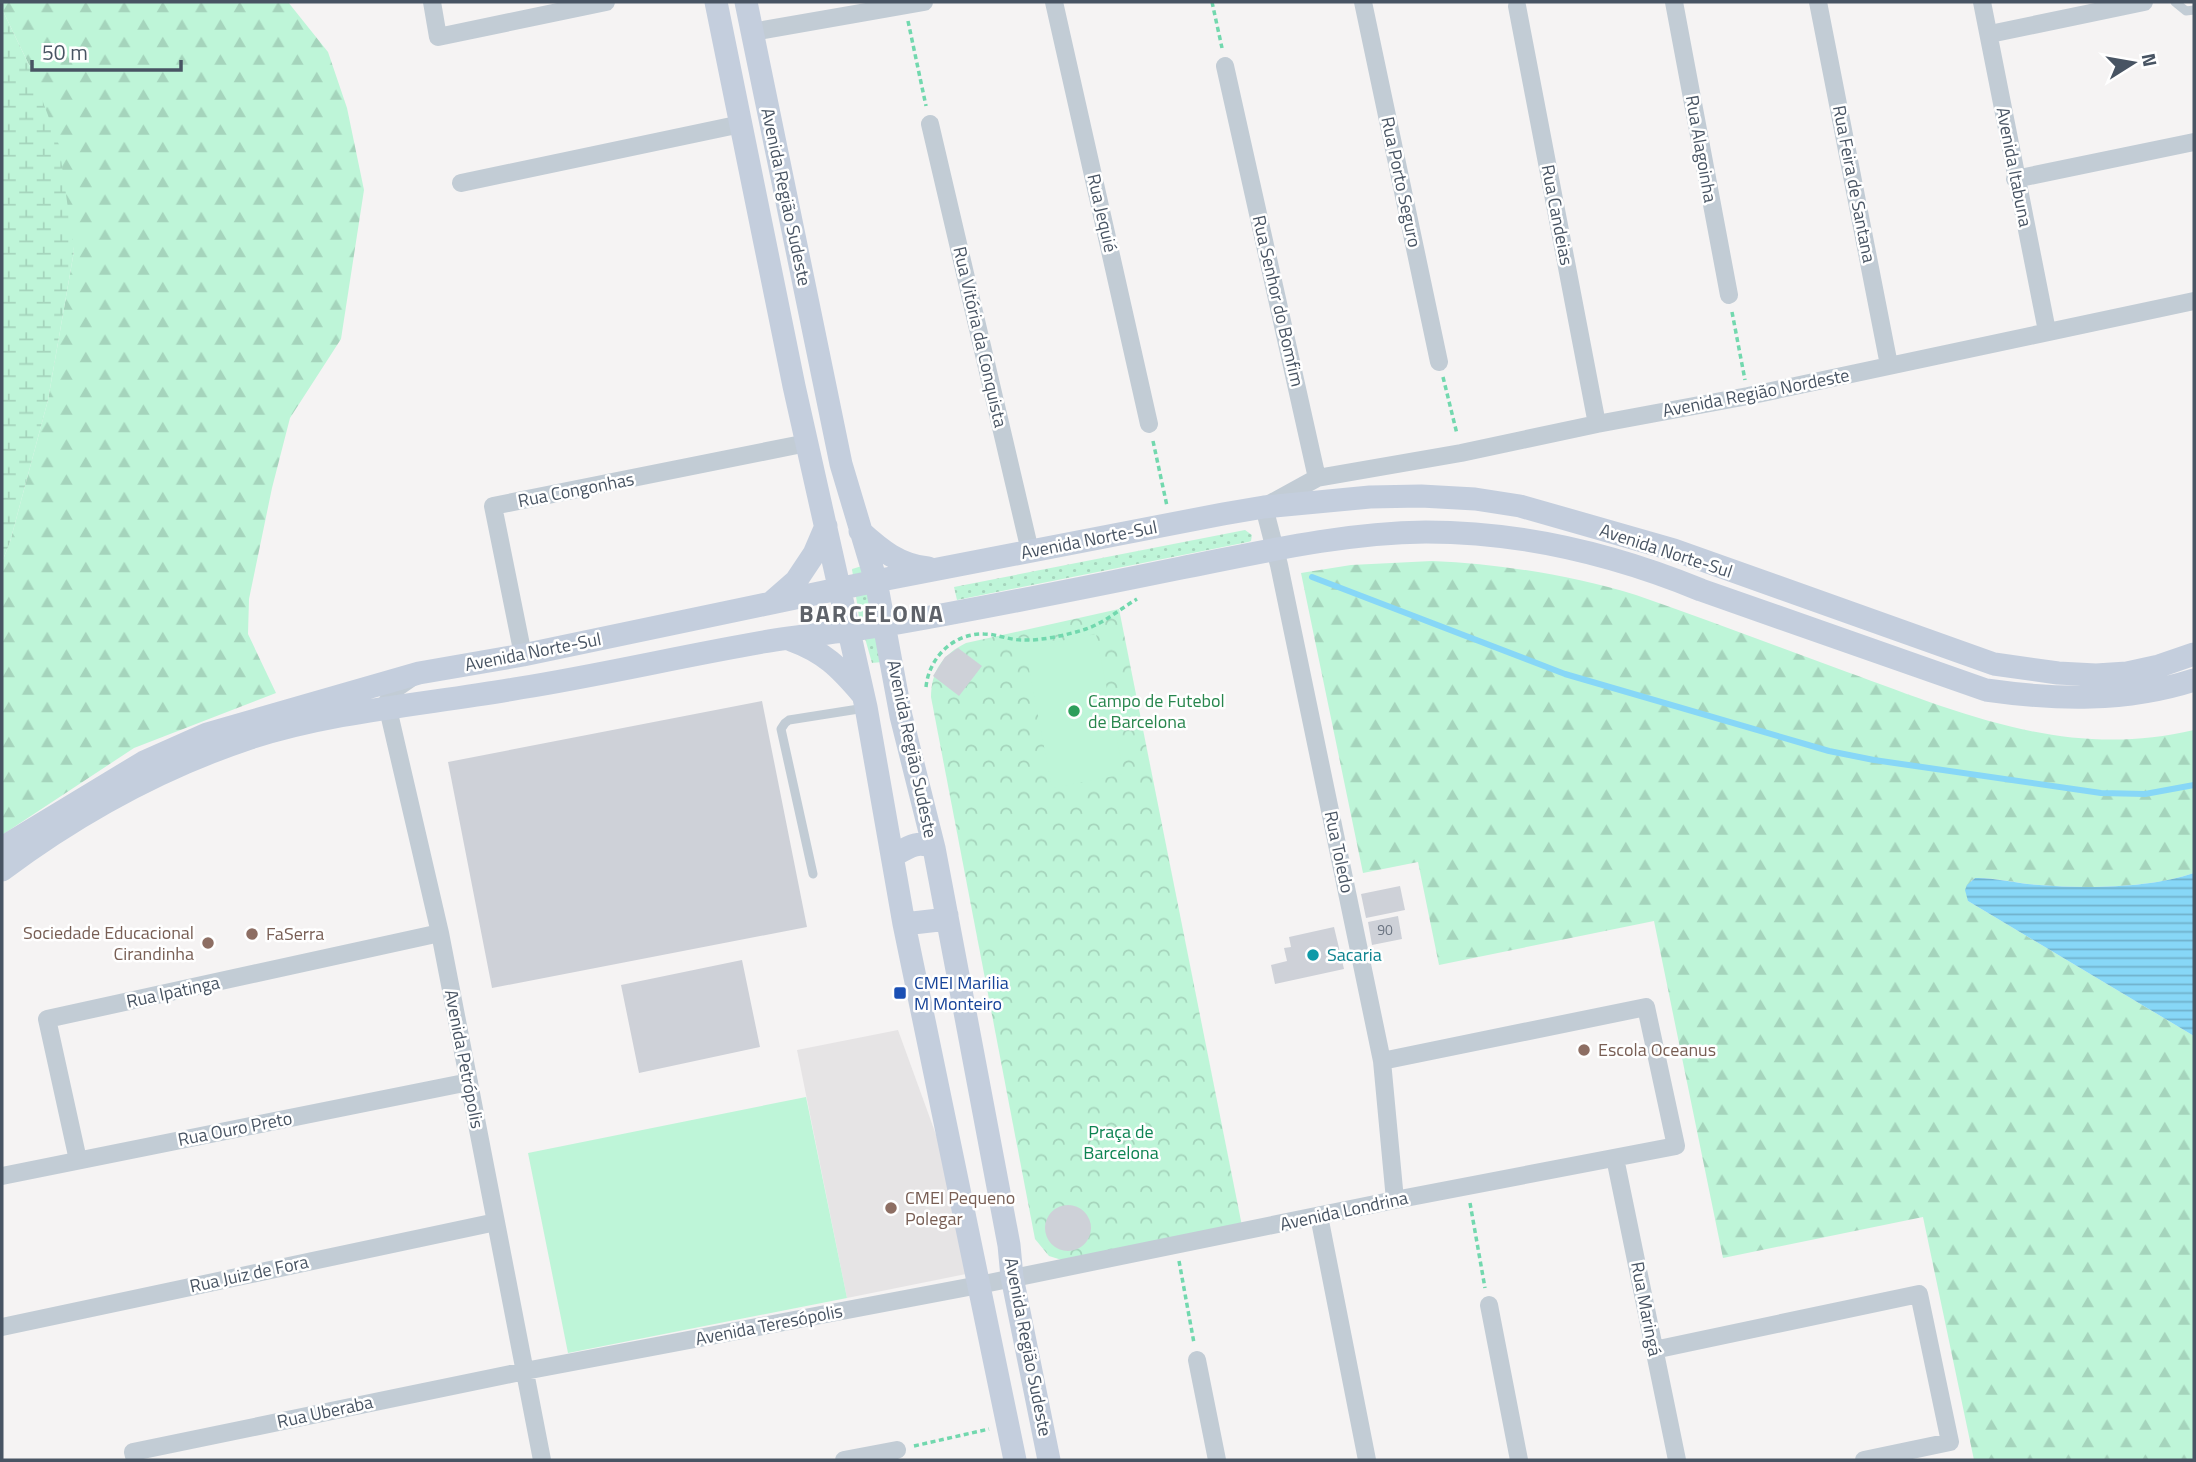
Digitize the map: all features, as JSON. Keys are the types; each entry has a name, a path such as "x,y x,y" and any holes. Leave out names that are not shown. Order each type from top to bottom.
{"main road":[{"name":"Avenida Região Sudeste","path":"716,2 807,443 865,702 904,924 1015,1460"},
{"name":"Avenida Região Sudeste","path":"746,2 841,464 876,581 901,716 947,915 1009,1245 1012,1277 1049,1460"},
{"name":"Avenida Norte-Sul","path":"2,848 144,762 207,734 419,673 523,655 876,581 1264,507 1370,497 1475,499 1520,506 1674,550 1994,664 2096,675 2127,673 2194,654"},
{"path":"769,604 796,581 814,554 826,526"},
{"path":"860,531 885,554 914,566 938,569"},
{"name":"Avenida Norte-Sul","path":"2,870 47,838 144,780 253,738 312,722 522,688 788,639 886,625 1343,537 1449,533 1551,544 1628,563 1986,690 2035,696 2105,698 2148,692 2194,680"},
{"path":"893,669 901,637 913,626 942,614"},
{"path":"788,639 815,649 840,668 865,702"},
{"path":"893,856 914,844 924,843 933,848"},
{"path":"904,924 939,920 947,915"}],"street":[{"path":"432,2 438,37 606,2"},
{"path":"752,32 924,2"},
{"name":"Rua Jequié","path":"1054,2 1149,424"},
{"name":"Rua Porto Seguro","path":"1363,2 1439,362"},
{"name":"Rua Alagoinha","path":"1674,2 1729,296"},
{"name":"Rua Feira de Santana","path":"1818,2 1889,365"},
{"name":"Avenida Itabuna","path":"1982,2 2046,331"},
{"path":"1990,34 2144,2"},
{"name":"Rua Candeias","path":"1517,6 1597,424"},
{"name":"Rua Senhor do Bomfim","path":"1226,66 1317,478"},
{"path":"461,183 741,124"},
{"name":"Rua Vitória da Conquista","path":"930,124 1030,551"},
{"path":"2015,179 2194,142"},
{"name":"Avenida Região Nordeste","path":"1317,478 1461,453 1748,396 2194,301"},
{"name":"Rua Congonhas","path":"523,655 493,506 807,443"},
{"path":"1264,507 1317,478"},
{"name":"Rua Toledo","path":"1264,507 1276,549 1382,1061 1395,1200"},
{"path":"388,709 387,702 398,687 419,673"},
{"name":"Avenida Petrópolis","path":"388,709 440,933 542,1460"},
{"name":"Rua Ipatinga","path":"78,1160 47,1019 440,933"},
{"name":"Avenida Londrina","path":"1012,1277 1676,1146 1646,1007 1382,1061"},
{"name":"Rua Ouro Preto","path":"2,1176 469,1082"},
{"name":"Rua Maringá","path":"1615,1158 1677,1460"},
{"path":"1319,1216 1367,1460"},
{"name":"Rua Juiz de Fora","path":"2,1327 496,1222"},
{"name":"Avenida Teresópolis","path":"525,1371 1012,1277"},
{"path":"1654,1350 1919,1294 1950,1442 1864,1460"},
{"path":"1489,1305 1519,1460"},
{"path":"1197,1360 1217,1460"},
{"name":"Rua Uberaba","path":"135,1460 134,1452 525,1371"},
{"path":"844,1460 897,1450"}],"lane":[{"path":"2175,2 2186,11 2194,10"},
{"path":"813,874 781,729 789,720 865,702"}],"path":[{"path":"1212,2 1226,66"},
{"path":"904,4 930,124"},
{"path":"1729,296 1748,396"},
{"path":"1439,362 1461,453"},
{"path":"1149,424 1171,525"},
{"path":"926,687 935,659 950,644 961,638 985,634 1029,640 1074,632 1099,624 1139,599"},
{"path":"1467,1187 1489,1305"},
{"path":"1176,1245 1197,1360"},
{"path":"897,1450 1008,1425"}],"shaded area":[{"name":"CMEI Pequeno Polegar","path":"898,1030 939,1143 966,1274 847,1298 797,1050"}],"green space":[{"path":"2,2 288,2 328,52 347,108 364,190 341,339 290,418 249,599 248,634 276,693 134,748 2,835 2,562 10,542 48,400 74,251 30,67 2,9"},
{"path":"2,9 30,67 59,145 74,251 48,400 10,542 2,562"},
{"path":"1245,530 1252,535 1251,541 957,600 954,587"},
{"path":"1432,561 1535,572 1636,595 1932,703 2017,728 2059,736 2103,740 2148,738 2194,730 2194,873 2158,882 2097,887 2039,885 1975,878 1971,881 1968,901 2194,1036 2194,1460 1974,1460 1923,1217 1723,1258 1654,921 1439,965 1418,862 1363,873 1301,573 1351,565"},
{"path":"862,566 882,662 872,663 859,617 852,569"},
{"name":"Praça de Barcelona","path":"1119,609 1242,1226 1065,1261 1049,1256 1035,1239 931,697 933,679 940,664 951,652 966,643"},
{"name":"Campo de Futebol de Barcelona","path":"1096,634 1124,774 1052,788 1025,648"},
{"path":"806,1097 847,1298 568,1353 528,1153"}],"water":[{"path":"2194,873 2194,1036 1968,901 1965,890 1975,878 2039,885 2097,887 2158,882"}],"building":[{"path":"958,648 982,666 959,696 933,676 945,657"},
{"path":"762,701 807,927 492,988 448,762"},
{"path":"1400,886 1405,910 1366,918 1361,894"},
{"path":"1398,916 1402,939 1372,945 1368,922"},
{"name":"Sacaria","path":"1334,927 1344,969 1275,984 1271,965 1287,961 1284,948 1291,947 1289,937"},
{"path":"742,960 760,1047 639,1073 621,985"},
{"path":"1068,1205 1084,1212 1091,1228 1084,1244 1068,1251 1052,1244 1045,1228 1052,1212"}],"waterway":[{"path":"1312,577 1565,674 1829,751 2101,793 2145,794 2194,785"}],"place":[{"name":"Campo de Futebol de Barcelona","path":"1074,711"},
{"name":"FaSerra","path":"252,934"},
{"name":"Sociedade Educacional Cirandinha","path":"208,943"},
{"name":"Sacaria","path":"1313,955"},
{"name":"CMEI Marilia M Monteiro","path":"900,993"},
{"name":"Escola Oceanus","path":"1584,1050"},
{"name":"CMEI Pequeno Polegar","path":"891,1208"}],"district":[{"name":"BARCELONA","path":"872,614"}]}
